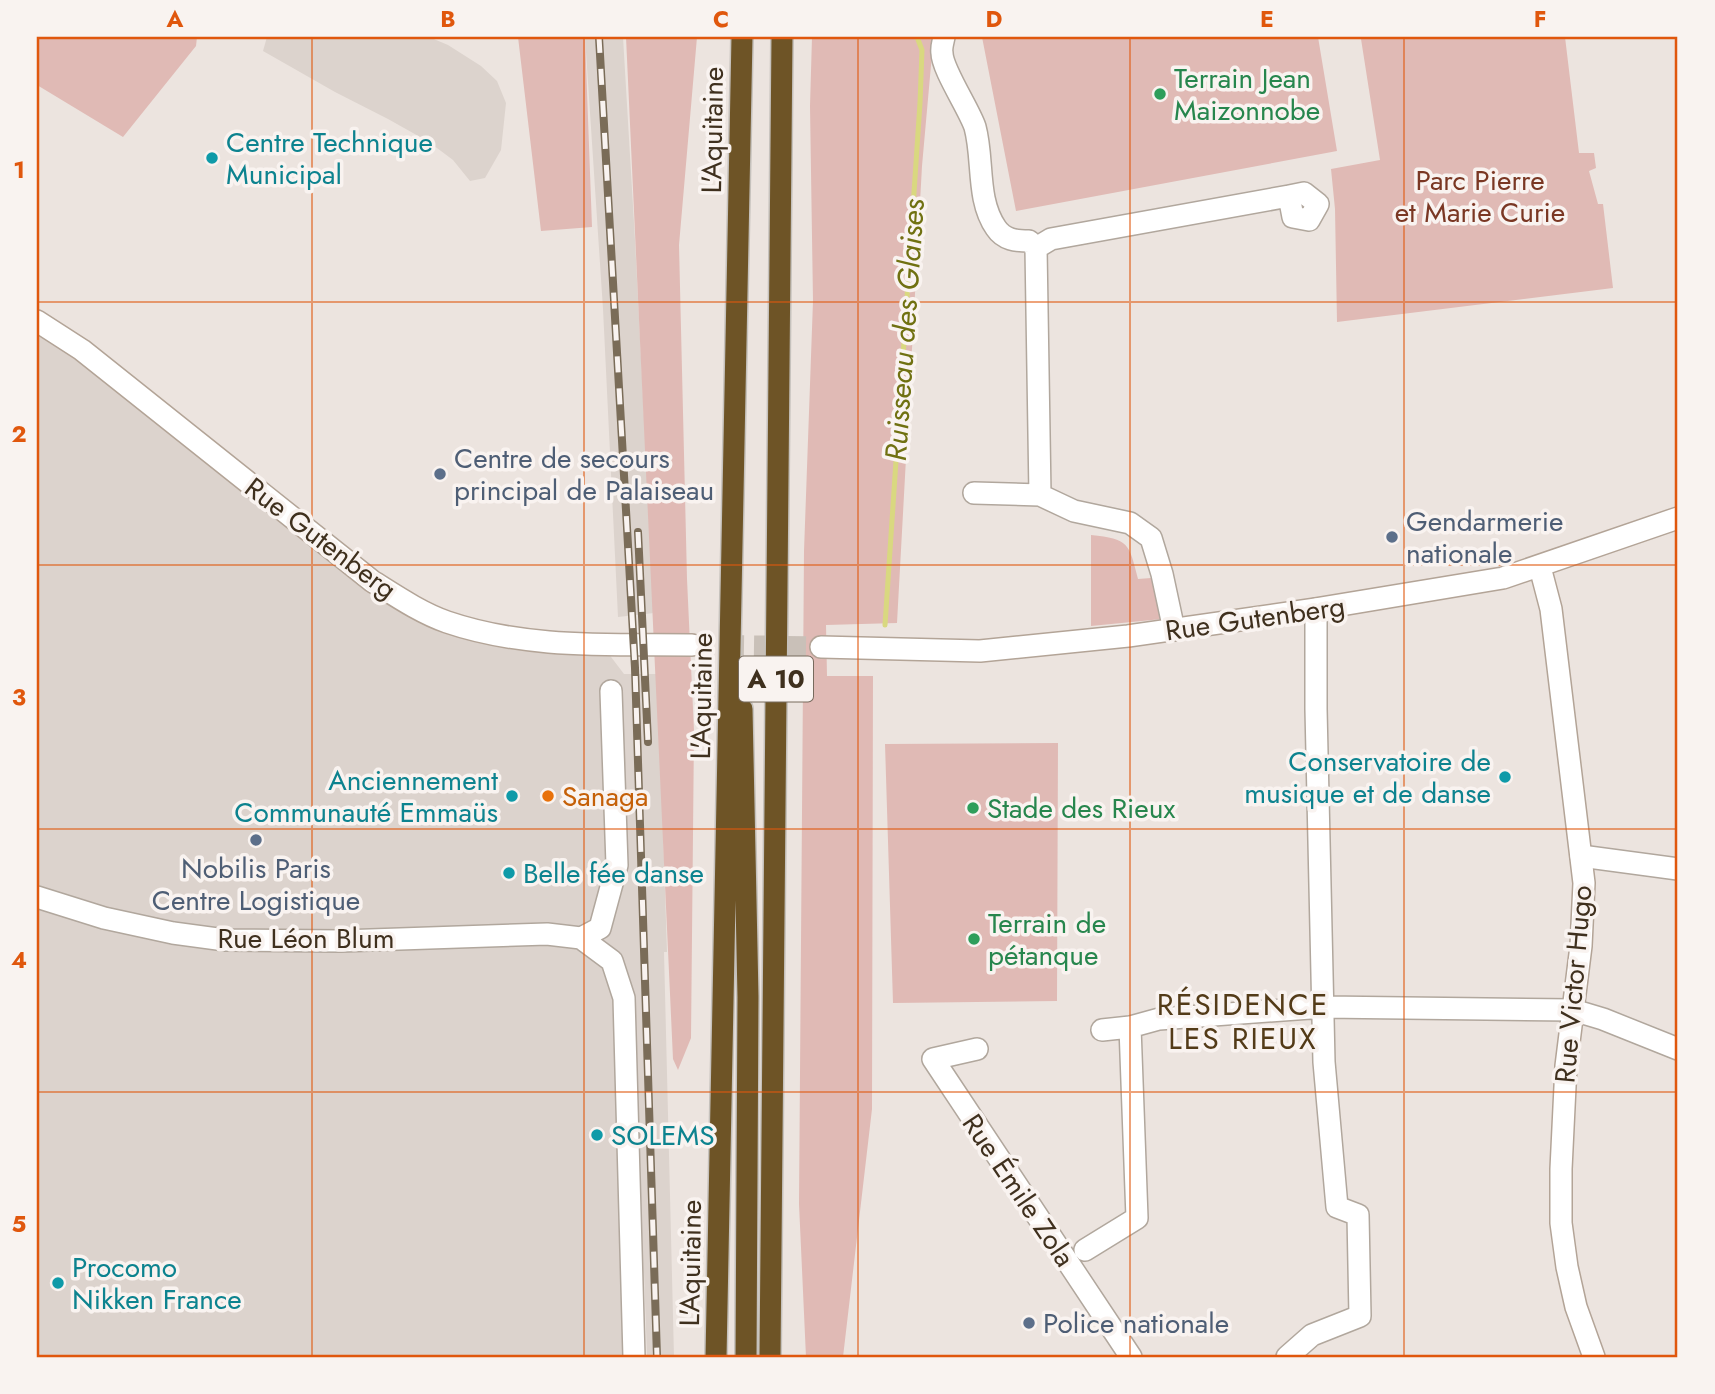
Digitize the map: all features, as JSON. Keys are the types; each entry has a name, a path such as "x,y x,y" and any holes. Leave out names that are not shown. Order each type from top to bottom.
{"highway":[{"name":"L'Aquitaine","path":"716,1357 742,37"},
{"name":"A 10","path":"770,1357 782,37"},
{"path":"731,596 741,639 748,997 746,1357"}],"street":[{"path":"944,37 941,55 974,126 988,216 997,231 1013,241 1029,241 1036,248 1040,495"},
{"path":"1036,248 1051,239 1289,196"},
{"name":"Rue Gutenberg","path":"37,321 82,350 372,581 415,607 447,622 530,640 602,645 692,645"},
{"path":"974,494 1040,495 1074,511 1130,523 1151,538 1168,595 1174,630"},
{"name":"Rue Gutenberg","path":"821,647 980,651 1174,630 1316,609 1482,583 1540,567 1678,518"},
{"name":"Rue Victor Hugo","path":"1540,567 1551,609 1581,856 1584,912 1566,1066 1561,1223 1576,1307 1594,1357"},
{"path":"1287,1357 1312,1335 1360,1316 1358,1215 1336,1207 1324,1062 1316,609"},
{"path":"611,691 617,865 600,928 581,938 612,961 624,998 634,1357"},
{"path":"1581,856 1678,869"},
{"name":"Rue Léon Blum","path":"37,897 116,920 173,933 225,940 341,941 547,934 581,938"},
{"path":"1102,1030 1130,1027 1159,1019 1324,1007 1573,1010 1678,1049"},
{"path":"1085,1250 1137,1218 1130,1027"},
{"name":"Rue Émile Zola","path":"977,1049 933,1059 1131,1357"}],"shaded area":[{"path":"267,37 429,37 448,45 481,66 497,81 506,103 501,150 485,178 470,181 453,160 429,142 263,51"},
{"path":"585,37 623,37 635,240 654,613 618,617 603,309"},
{"path":"37,321 372,581 447,622 602,645 624,674 658,674 667,952 664,952 674,1357 647,1357 644,1272 644,1357 37,1357"}],"green space":[{"path":"37,37 197,37 196,46 123,137 37,85"},
{"path":"518,37 585,37 592,227 541,231"},
{"path":"626,37 697,37 679,245 687,579 694,731 691,1038 678,1070 673,1059"},
{"path":"812,37 932,37 933,43 922,166 897,623 826,625 827,676 873,676 872,1109 843,1357 806,1357 799,1204 804,551 813,301 810,106"},
{"name":"Terrain Jean Maizonnobe","path":"982,37 1318,37 1337,151 1016,211"},
{"name":"Parc Pierre et Marie Curie","path":"1565,37 1579,153 1594,153 1596,168 1589,171 1598,204 1603,204 1613,288 1337,322 1335,209 1331,169 1380,160 1361,39"},
{"path":"1091,535 1113,538 1125,545 1138,579 1151,578 1162,619 1091,626"},
{"path":"1058,743 1057,1001 893,1003 885,744"}],"waterway":[{"name":"Ruisseau des Glaises","path":"885,625 920,103 922,50 917,37"}],"tunnel":[{"path":"692,645 821,647"}],"railway":[{"path":"599,37 635,668 657,1357"},
{"path":"638,532 648,742"}],"place":[{"name":"Terrain Jean Maizonnobe","path":"1160,94"},
{"name":"Centre Technique Municipal","path":"212,158"},
{"name":"Centre de secours principal de Palaiseau","path":"440,474"},
{"name":"Gendarmerie nationale","path":"1392,537"},
{"name":"Conservatoire de musique et de danse","path":"1505,777"},
{"name":"Anciennement Communauté Emmaüs","path":"512,796"},
{"name":"Sanaga","path":"548,796"},
{"name":"Stade des Rieux","path":"973,808"},
{"name":"Nobilis Paris Centre Logistique","path":"256,840"},
{"name":"Belle fée danse","path":"509,873"},
{"name":"Terrain de pétanque","path":"974,939"},
{"name":"SOLEMS","path":"597,1135"},
{"name":"Procomo Nikken France","path":"58,1283"},
{"name":"Police nationale","path":"1029,1323"}],"district":[{"name":"RÉSIDENCE LES RIEUX","path":"1243,1022"}]}
